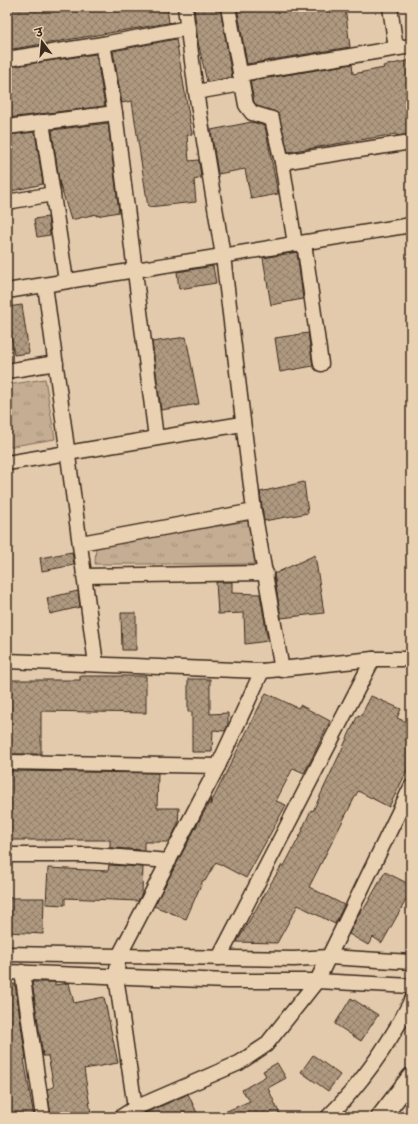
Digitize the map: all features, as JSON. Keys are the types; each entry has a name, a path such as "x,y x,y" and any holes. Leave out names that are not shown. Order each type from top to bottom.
{"main road":[{"path":"381,1117 411,1078"}],"street":[{"path":"185,7 196,92 223,256 242,424 254,511 282,670"},
{"path":"228,7 248,110 252,113 272,120 299,244 321,364"},
{"path":"390,7 396,48"},
{"path":"7,59 102,44 188,28"},
{"path":"102,44 115,113 156,438"},
{"path":"196,92 241,79 411,46"},
{"path":"7,128 115,113"},
{"path":"42,122 66,281"},
{"path":"282,162 411,142"},
{"path":"7,202 53,194"},
{"path":"7,291 411,225"},
{"path":"45,285 67,453 81,543 96,664"},
{"path":"7,370 56,363"},
{"path":"7,463 242,424"},
{"path":"81,543 254,511"},
{"path":"85,576 266,573"},
{"path":"7,659 262,671 374,659 411,659"},
{"path":"219,958 374,659"},
{"path":"135,1108 116,976 119,956 218,766 262,671"},
{"path":"7,762 218,766"},
{"path":"121,1117 135,1108 239,1063 266,1045 317,981 411,787"},
{"path":"7,855 94,855 169,861"},
{"path":"7,954 294,959 329,957 411,962"},
{"path":"7,972 227,982 317,981 411,986"},
{"path":"22,972 43,1117"},
{"path":"328,1117 340,1105 378,1055 411,1002"}],"green space":[{"path":"45,379 55,439 7,447 7,385"},
{"path":"248,521 255,564 95,564 96,546"}],"building":[{"path":"7,7 167,7 169,23 7,50"},
{"path":"194,7 220,7 232,77 207,82 198,42"},
{"path":"237,7 345,7 350,47 247,64"},
{"path":"176,39 192,134 187,135 189,161 199,160 201,178 194,180 196,202 148,207 132,101 122,103 113,51"},
{"path":"96,54 105,106 7,118 7,67"},
{"path":"411,60 411,134 397,136 396,134 288,152 278,114 257,106 254,102 250,81 352,64 353,74 384,68 383,66"},
{"path":"252,122 265,126 278,194 251,199 245,169 218,174 211,130"},
{"path":"108,123 119,212 96,216 96,214 71,220 59,181 52,130"},
{"path":"35,132 43,184 7,192 7,135"},
{"path":"48,217 50,235 37,237 34,219"},
{"path":"297,252 303,299 271,305 263,258"},
{"path":"213,266 216,283 179,289 177,272"},
{"path":"22,305 29,353 14,355 7,307"},
{"path":"308,333 313,366 280,372 275,338"},
{"path":"186,337 199,404 161,410 152,342"},
{"path":"304,482 308,513 264,521 260,492"},
{"path":"72,552 74,565 42,571 40,558"},
{"path":"315,555 324,613 281,618 274,574"},
{"path":"216,582 232,582 232,593 260,594 268,641 245,644 244,613 218,614"},
{"path":"78,591 80,607 50,614 47,598"},
{"path":"121,613 136,613 136,650 122,650"},
{"path":"80,676 146,676 146,713 41,711 41,754 8,754 7,680 80,680"},
{"path":"188,679 210,679 210,714 228,713 228,725 225,731 213,730 212,752 192,752 192,712 188,712"},
{"path":"266,693 298,708 300,705 330,721 311,760 304,773 293,768 276,801 286,805 246,878 216,862 205,881 203,880 186,919 154,906 211,799 210,805"},
{"path":"371,696 401,709 397,718 411,724 411,763 389,807 358,791 309,887 344,905 335,924 298,905 277,943 237,942 282,865 284,866 303,830 311,810 313,811 358,715 361,716"},
{"path":"7,771 158,773 157,808 179,808 178,824 169,842 144,842 144,850 110,848 110,840 7,840"},
{"path":"109,865 143,867 142,893 138,901 65,898 65,905 46,904 48,868 108,871"},
{"path":"385,872 411,885 411,891 382,943 373,937 368,945 349,934 362,908 364,909"},
{"path":"7,898 44,898 43,934 7,932"},
{"path":"32,982 55,982 55,985 69,983 74,1003 104,997 118,1063 84,1069 91,1113 85,1117 51,1117 47,1089 54,1087 48,1056 43,1056"},
{"path":"15,984 26,1059 24,1059 34,1117 7,1117 7,986"},
{"path":"351,998 378,1015 361,1041 335,1024"},
{"path":"313,1055 340,1075 328,1091 301,1072"},
{"path":"277,1063 286,1078 268,1088 281,1117 213,1117 250,1101 242,1090 266,1076 263,1071"},
{"path":"188,1094 199,1117 137,1117 139,1116"}]}
